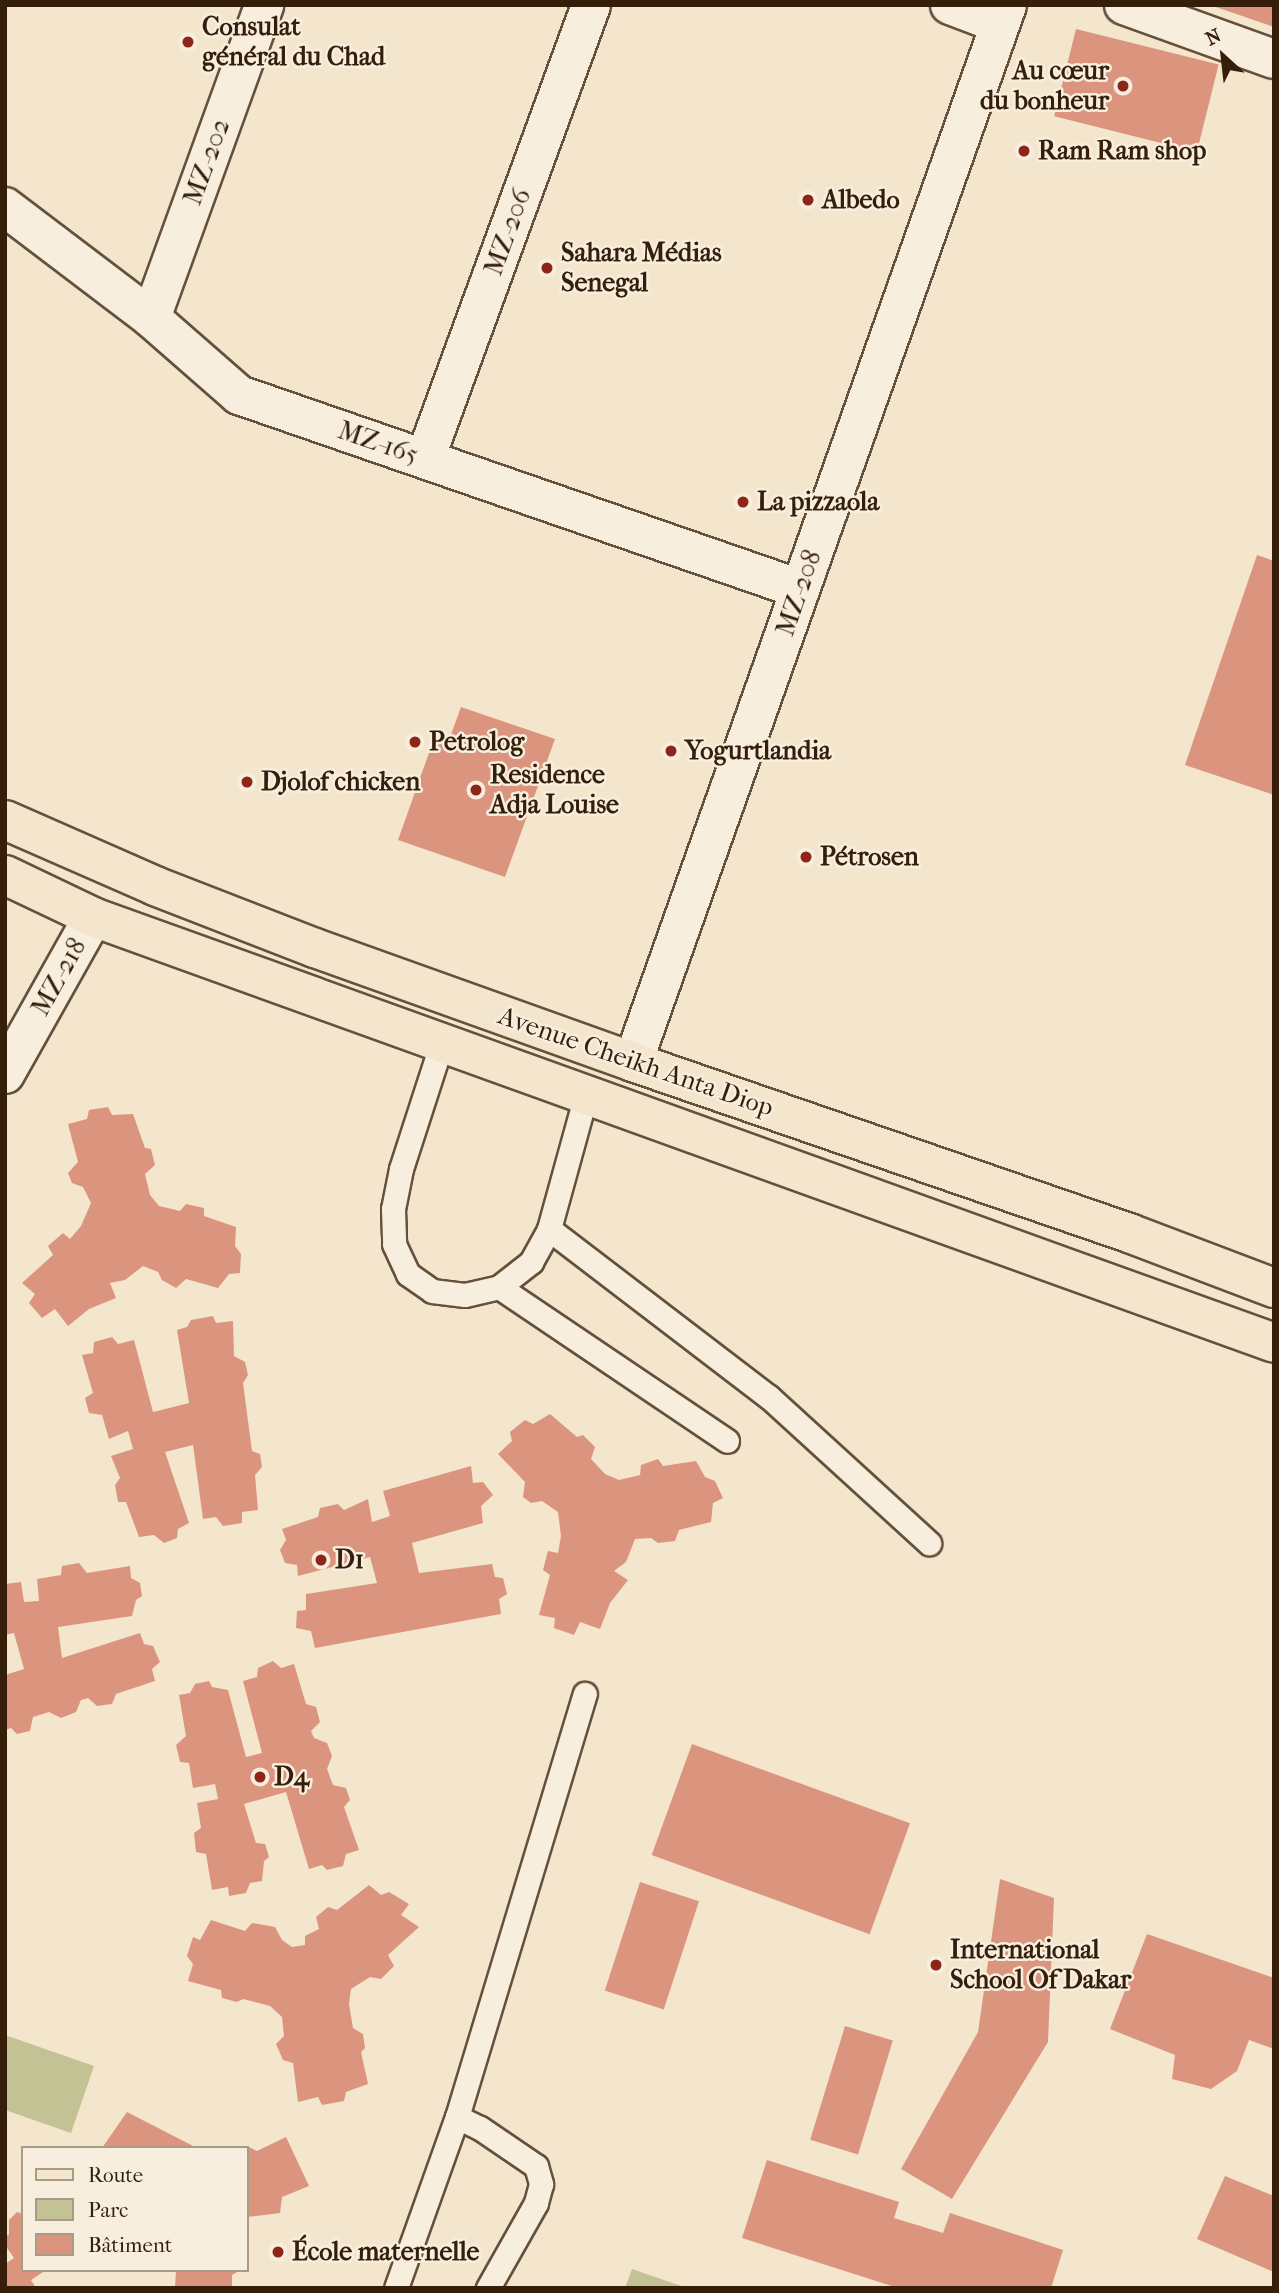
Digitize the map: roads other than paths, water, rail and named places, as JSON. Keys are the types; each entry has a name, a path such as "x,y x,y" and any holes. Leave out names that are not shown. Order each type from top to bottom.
{"main road":[{"name":"Avenue Cheikh Anta Diop","path":"5,820 155,886 634,1062 1129,1233 1274,1288"},
{"name":"Avenue Cheikh Anta Diop","path":"5,875 93,917 1274,1343"}],"street":[{"name":"MZ-202","path":"150,318 264,5"},
{"name":"MZ-206","path":"425,459 591,5"},
{"path":"950,5 1003,15"},
{"path":"1124,5 1274,59"},
{"name":"MZ-208","path":"634,1062 1003,15"},
{"name":"MZ-165","path":"5,206 150,318 239,395 800,589"},
{"name":"MZ-218","path":"5,1074 93,917"}],"lane":[{"path":"442,1042 401,1169 393,1209 394,1244 408,1275 432,1291 465,1295 499,1287 531,1262 549,1229 586,1095"},
{"path":"549,1229 769,1397 929,1543"},
{"path":"499,1287 727,1441"},
{"path":"396,2288 457,2117 585,1695"},
{"path":"457,2117 480,2128 536,2166 541,2184 536,2203 488,2288"}],"place":[{"name":"Consulat général du Chad","path":"188,42"},
{"name":"Au cœur du bonheur","path":"1123,86"},
{"name":"Ram Ram shop","path":"1024,151"},
{"name":"Albedo","path":"808,200"},
{"name":"Sahara Médias Senegal","path":"547,268"},
{"name":"La pizzaola","path":"743,502"},
{"name":"Petrolog","path":"415,742"},
{"name":"Yogurtlandia","path":"671,751"},
{"name":"Djolof chicken","path":"247,782"},
{"name":"Residence Adja Louise","path":"476,790"},
{"name":"Pétrosen","path":"806,857"},
{"name":"D1","path":"321,1560"},
{"name":"D4","path":"260,1777"},
{"name":"International School Of Dakar","path":"936,1965"},
{"name":"École maternelle","path":"278,2252"}]}
